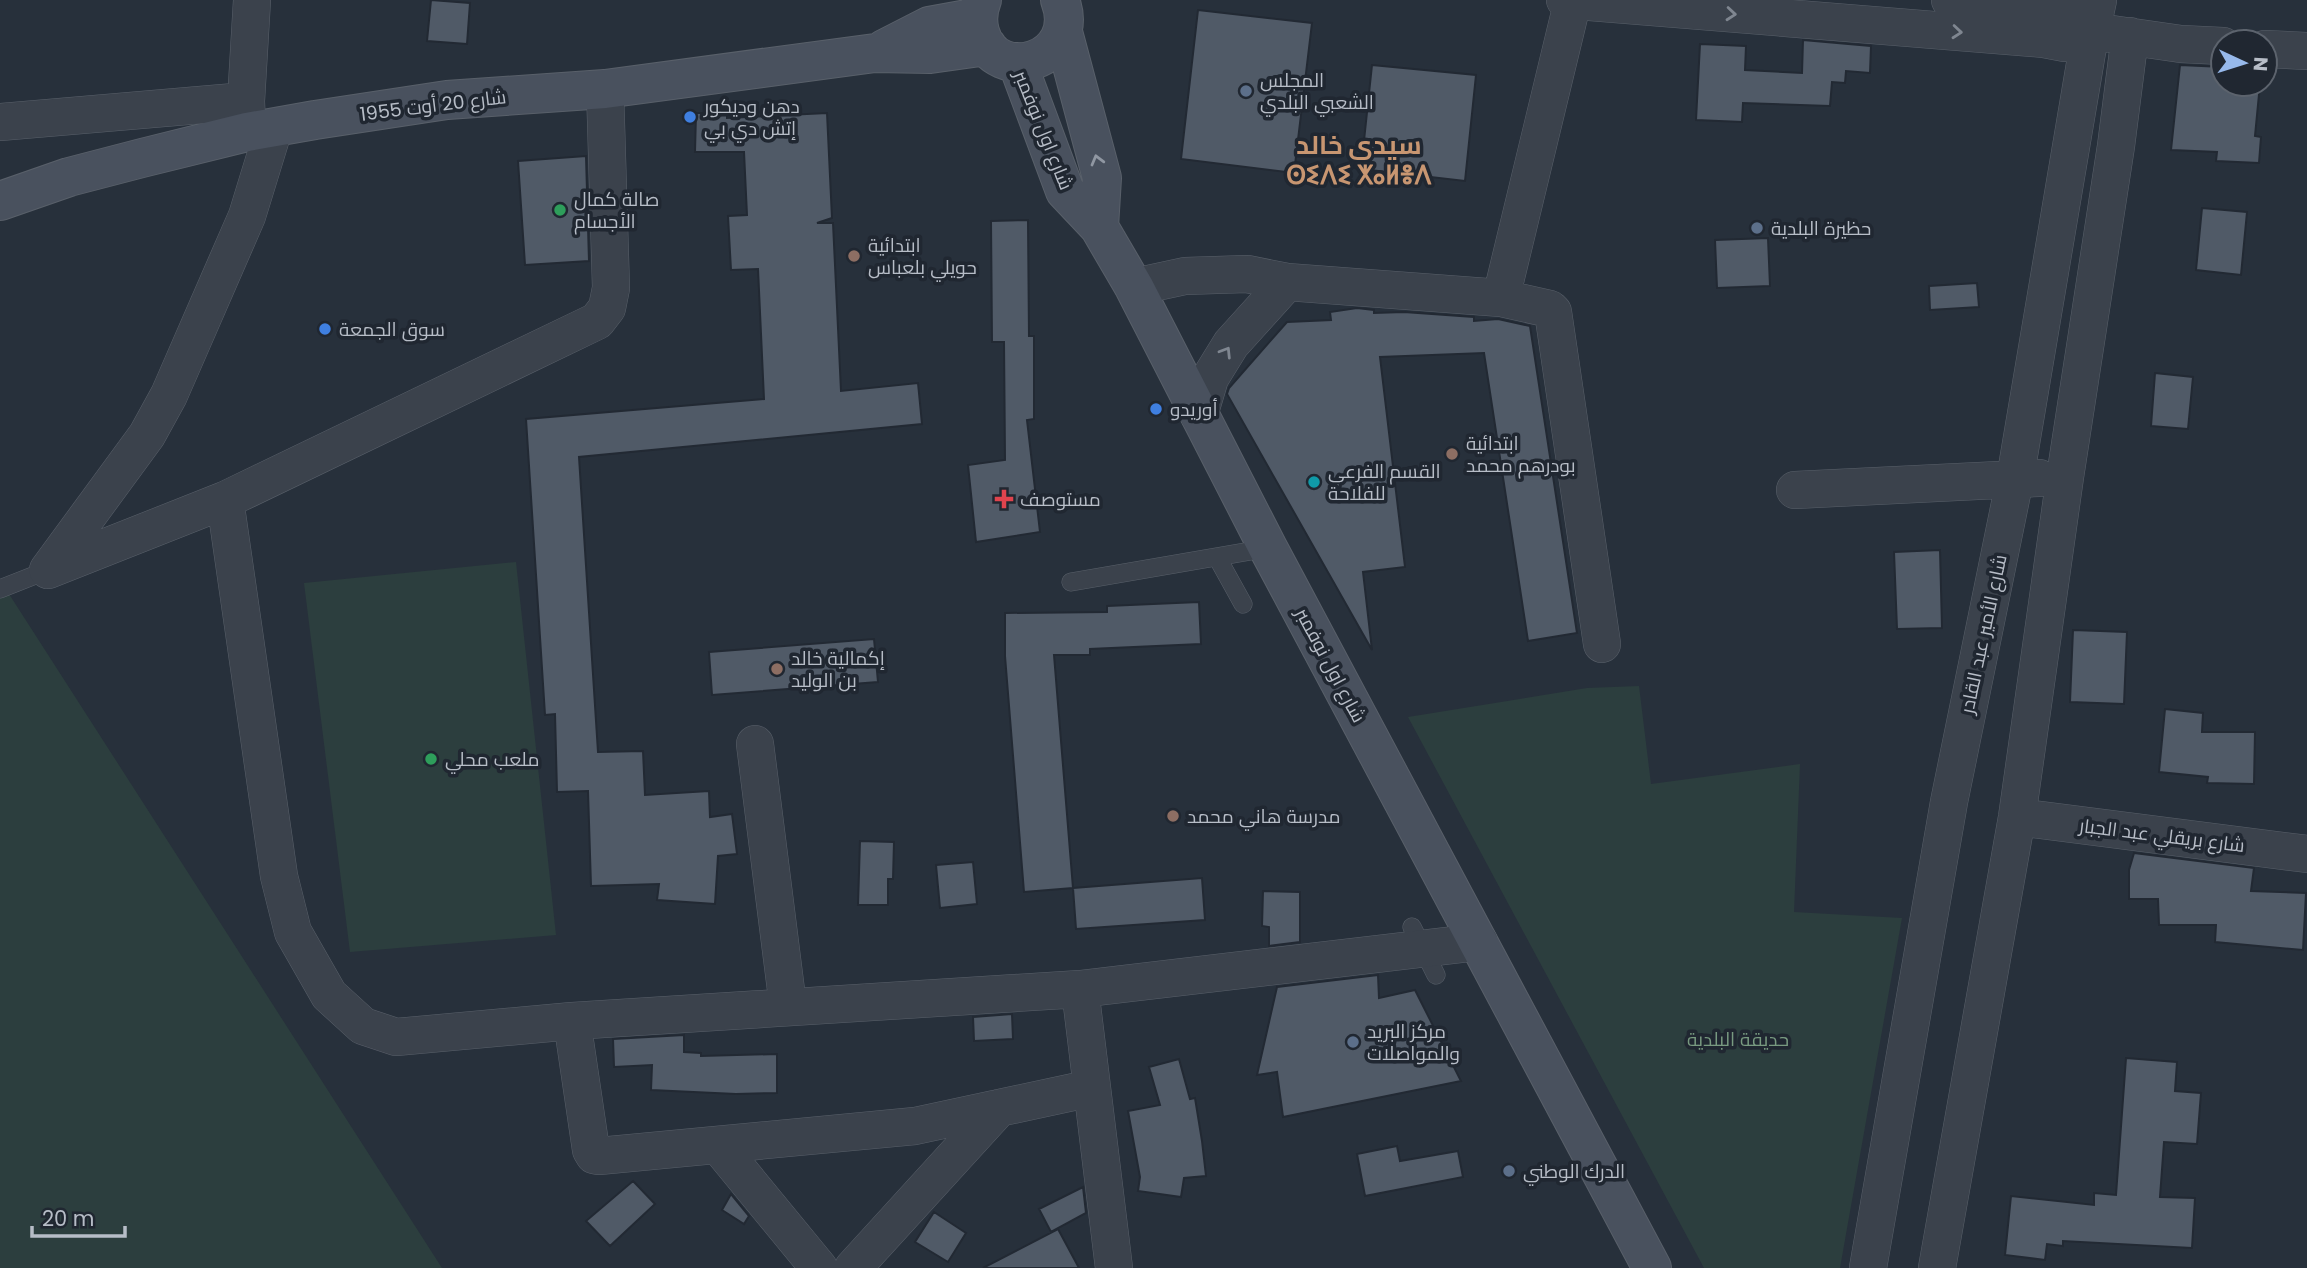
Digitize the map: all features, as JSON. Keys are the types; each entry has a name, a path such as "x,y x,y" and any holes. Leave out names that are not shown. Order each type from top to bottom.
{"main road":[{"name":"شارع 20 أوت 1955","path":"0,201 256,120 447,100 606,89 875,53 930,54 986,22 1029,62 1050,52 1061,8"},
{"path":"1061,8 1102,177 1099,227"},
{"name":"شارع اول نوفمبر","path":"986,22 1065,191 1099,227 1134,287 1268,548 1652,1268"}],"street":[{"path":"48,570 147,435 169,395 247,216 256,120 253,0"},
{"path":"1501,299 1570,0 2044,39 2065,43 2095,15"},
{"path":"1950,0 2095,15 2130,36 2209,45"},
{"name":"شارع الأمير عبد القادر","path":"1868,1268 1949,802 2015,479 2095,15"},
{"path":"1937,1268 2017,817 2130,36"},
{"path":"2279,50 2307,51"},
{"path":"48,570 225,500 597,321 607,308 611,288 606,89"},
{"path":"0,122 256,120"},
{"path":"1134,287 1185,276 1247,274 1287,282 1501,299 1543,307 1553,312 1602,643"},
{"path":"1199,415 1210,379 1231,344 1287,282"},
{"path":"1795,490 2065,477"},
{"path":"225,500 279,876 293,932 329,995 363,1026 396,1037 572,1021 1080,989 1479,942"},
{"path":"755,744 788,1006"},
{"name":"شارع بريقلي عبد الجبار","path":"2017,817 2307,854"},
{"path":"1080,989 1114,1268"},
{"path":"572,1021 591,1150 594,1155 915,1126 1092,1088"},
{"path":"853,1268 999,1108"},
{"path":"718,1145 819,1268"}],"lane":[{"path":"1071,582 1268,548"},
{"path":"1217,557 1242,604"},
{"path":"0,589 48,570"}],"green space":[{"name":"ملعب محلي","path":"516,562 556,935 350,952 304,583"},
{"path":"0,580 442,1268 0,1268"},
{"name":"حديقة البلدية","path":"1639,686 1651,784 1800,764 1794,912 1902,918 1840,1268 1704,1268 1408,717 1587,688"}],"building":[{"path":"431,0 470,3 467,44 427,41"},
{"name":"المجلس الشعبي البلدي","path":"1198,10 1312,23 1294,173 1181,159"},
{"path":"1803,40 1871,46 1870,73 1846,71 1845,83 1832,82 1830,106 1743,103 1742,122 1696,120 1700,44 1746,46 1745,70 1802,73"},
{"path":"1372,65 1476,75 1465,181 1361,169"},
{"path":"2180,65 2209,66 2209,98 2259,98 2255,136 2261,137 2259,163 2216,161 2217,152 2171,150"},
{"path":"696,113 727,113 727,118 827,113 832,218 817,223 833,223 841,391 918,383 922,424 579,457 598,752 643,751 645,795 709,791 710,817 732,814 737,854 718,856 715,904 657,900 659,884 591,886 588,791 557,792 555,714 545,715 526,419 764,399 758,269 731,270 728,216 747,215 744,152 695,152"},
{"name":"صالة كمال الأجسام","path":"586,156 589,261 525,265 518,161"},
{"path":"2202,208 2247,212 2241,275 2196,270"},
{"path":"1028,220 1029,336 1034,336 1034,419 1027,420 1040,532 976,542 968,465 1005,460 1004,342 992,342 991,221"},
{"path":"1768,238 1770,286 1717,288 1715,240"},
{"path":"1977,283 1979,307 1930,310 1929,286"},
{"path":"1357,308 1374,310 1374,313 1404,312 1474,317 1474,321 1498,319 1530,326 1577,633 1528,641 1484,353 1380,357 1405,567 1363,572 1372,650 1227,394 1229,388 1287,322 1331,320 1330,312"},
{"path":"2155,373 2193,377 2188,429 2151,426"},
{"path":"1940,550 1942,628 1897,629 1894,552"},
{"path":"1199,602 1201,644 1090,649 1090,655 1054,655 1073,888 1024,892 1005,656 1005,613 1107,612 1107,606"},
{"path":"2073,630 2127,632 2124,704 2070,702"},
{"path":"874,639 878,682 712,695 709,652"},
{"path":"2165,709 2203,713 2202,732 2255,732 2254,784 2207,783 2208,777 2159,772"},
{"path":"860,841 894,842 893,879 888,879 888,905 858,905"},
{"path":"2134,853 2254,868 2251,891 2306,893 2303,950 2215,942 2216,925 2159,925 2158,899 2129,899 2129,870"},
{"path":"973,862 977,904 940,908 936,865"},
{"path":"1202,878 1205,920 1076,929 1073,888"},
{"path":"1263,891 1300,892 1300,942 1269,946 1269,927 1262,926"},
{"name":"مركز البريد والمواصلات","path":"1378,975 1379,998 1415,990 1461,1081 1283,1117 1277,1072 1257,1075 1277,987"},
{"path":"1012,1014 1013,1039 974,1041 973,1017"},
{"path":"684,1035 684,1052 701,1053 701,1056 777,1054 777,1093 651,1090 652,1065 614,1067 613,1039"},
{"path":"2126,1058 2177,1062 2175,1091 2201,1093 2197,1144 2164,1142 2160,1197 2195,1198 2192,1248 2063,1241 2063,1246 2047,1244 2045,1260 2005,1255 2011,1196 2094,1205 2094,1193 2116,1195"},
{"path":"1179,1059 1190,1099 1195,1098 1206,1176 1184,1178 1181,1197 1138,1191 1140,1177 1128,1111 1160,1105 1149,1067"},
{"path":"1397,1146 1400,1161 1458,1151 1463,1177 1365,1196 1357,1154"},
{"path":"633,1181 655,1204 610,1246 586,1221"},
{"path":"1083,1187 1086,1213 1051,1232 1039,1209"},
{"path":"731,1194 749,1216 744,1224 722,1210"},
{"path":"934,1212 966,1233 948,1262 915,1242"},
{"path":"1058,1229 1079,1268 983,1268"}],"place":[{"name":"المجلس الشعبي البلدي","path":"1246,91"},
{"name":"دهن وديكور إتش دي بي","path":"690,117"},
{"name":"صالة كمال الأجسام","path":"560,210"},
{"name":"حظيرة البلدية","path":"1757,228"},
{"name":"ابتدائية حويلي بلعباس","path":"854,256"},
{"name":"سوق الجمعة","path":"325,329"},
{"name":"أوريدو","path":"1156,409"},
{"name":"ابتدائية بودرهم محمد","path":"1452,454"},
{"name":"القسم الفرعي للفلاحة","path":"1314,482"},
{"name":"مستوصف","path":"1004,499"},
{"name":"إكمالية خالد بن الوليد","path":"777,669"},
{"name":"ملعب محلي","path":"431,759"},
{"name":"مدرسة هاني محمد","path":"1173,816"},
{"name":"مركز البريد والمواصلات","path":"1353,1042"},
{"name":"الدرك الوطني","path":"1509,1171"}],"district":[{"name":"سيدي خالد ⵙⵉⴷⵉ ⵅⴰⵍⴻⴷ","path":"1359,160"}]}
